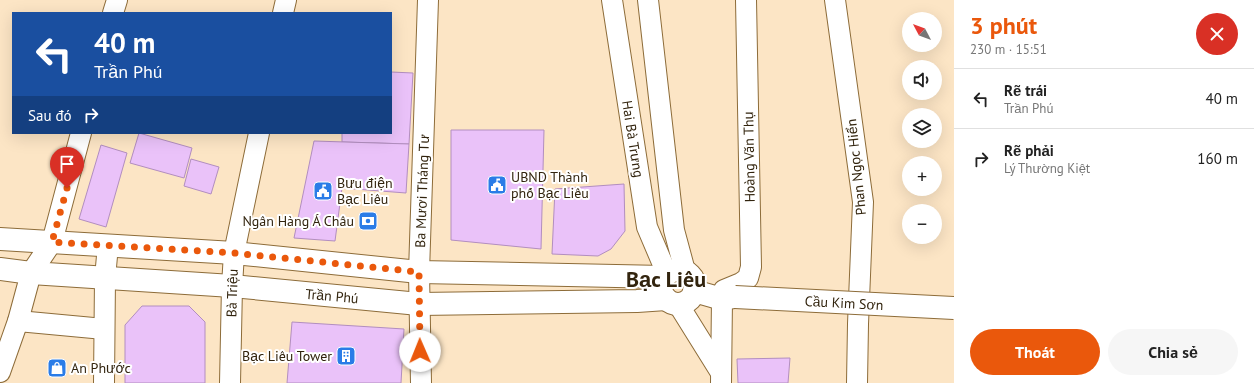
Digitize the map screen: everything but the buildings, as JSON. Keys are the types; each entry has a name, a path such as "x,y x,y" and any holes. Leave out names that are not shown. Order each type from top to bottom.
{"main road":[{"path":"0,239 234,253 419,272 672,274 690,275 695,285 679,298 661,293 661,282 672,274"},
{"name":"Trần Phú","path":"0,269 105,278 232,286 420,304 637,301 679,298 728,298"},
{"name":"Cầu Kim Sơn","path":"728,298 954,308"}],"street":[{"path":"113,12 117,0"},
{"path":"284,12 286,0"},
{"name":"Ba Mươi Tháng Tư","path":"421,383 419,272 428,0"},
{"name":"Hai Bà Trưng","path":"612,0 647,227 672,274"},
{"name":"Hai Bà Trưng","path":"648,0 674,230 672,274"},
{"name":"Hoàng Văn Thụ","path":"728,298 724,290 741,283 748,278 751,267 746,0"},
{"name":"Phan Ngọc Hiển","path":"835,0 863,202 857,383"},
{"path":"0,372 18,321 31,272 52,242 81,134"},
{"name":"Bà Triệu","path":"230,383 234,253 259,134"},
{"path":"104,383 105,278 108,245"},
{"path":"679,298 721,378"},
{"path":"721,378 728,298"},
{"path":"18,321 104,329"}],"place":[{"name":"UBND Thành phố Bạc Liêu","path":"497,185"},
{"name":"Bưu điện Bạc Liêu","path":"323,191"},
{"name":"Ngân Hàng Á Châu","path":"368,221"},
{"name":"Bạc Liêu Tower","path":"346,356"},
{"name":"An Phước","path":"57,368"}],"district":[{"name":"Bạc Liêu","path":"666,279"}],"route":[{"path":"67,188 52,242 234,253 419,272 420,351"}]}
